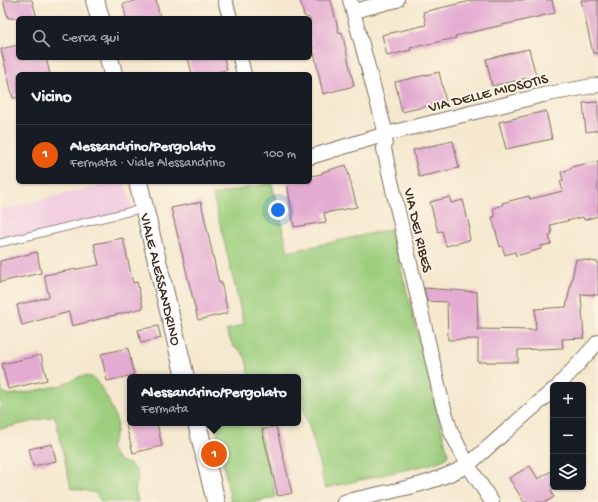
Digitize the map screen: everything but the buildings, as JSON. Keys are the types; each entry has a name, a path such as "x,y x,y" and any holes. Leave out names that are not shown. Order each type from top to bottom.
{"street":[{"path":"95,0 99,16"},
{"path":"225,0 229,16"},
{"path":"352,6 397,0"},
{"name":"VIA DEI RIBES","path":"352,6 386,134 384,149 436,380 451,432 468,465 492,502"},
{"path":"110,60 112,72"},
{"path":"240,60 244,72"},
{"name":"VIA DELLE MIOSOTIS","path":"312,156 386,134 543,95 598,85"},
{"name":"VIALE ALESSANDRINO","path":"139,184 184,374"},
{"path":"562,382 597,345"},
{"path":"344,502 439,478 459,470 468,465 550,393"},
{"path":"197,426 216,502"}],"lane":[{"path":"0,243 145,208"}],"shaded area":[{"path":"106,184 126,184 134,216 0,246 0,210"}],"green space":[{"path":"272,184 288,252 391,229 448,454 445,459 435,463 325,488 314,442 303,407 301,408 301,374 248,374 246,359 241,351 234,347 226,331 244,324 213,195"},
{"path":"81,376 93,378 96,381 104,392 111,407 117,424 116,433 110,448 118,460 131,465 136,470 138,477 135,490 138,502 101,502 96,493 71,488 55,416 0,429 0,382 2,392 9,395 62,385"},
{"path":"216,426 259,426 276,497 256,502 231,502"}],"place":[{"name":"Alessandrino/Pergolato","path":"214,454"}]}
